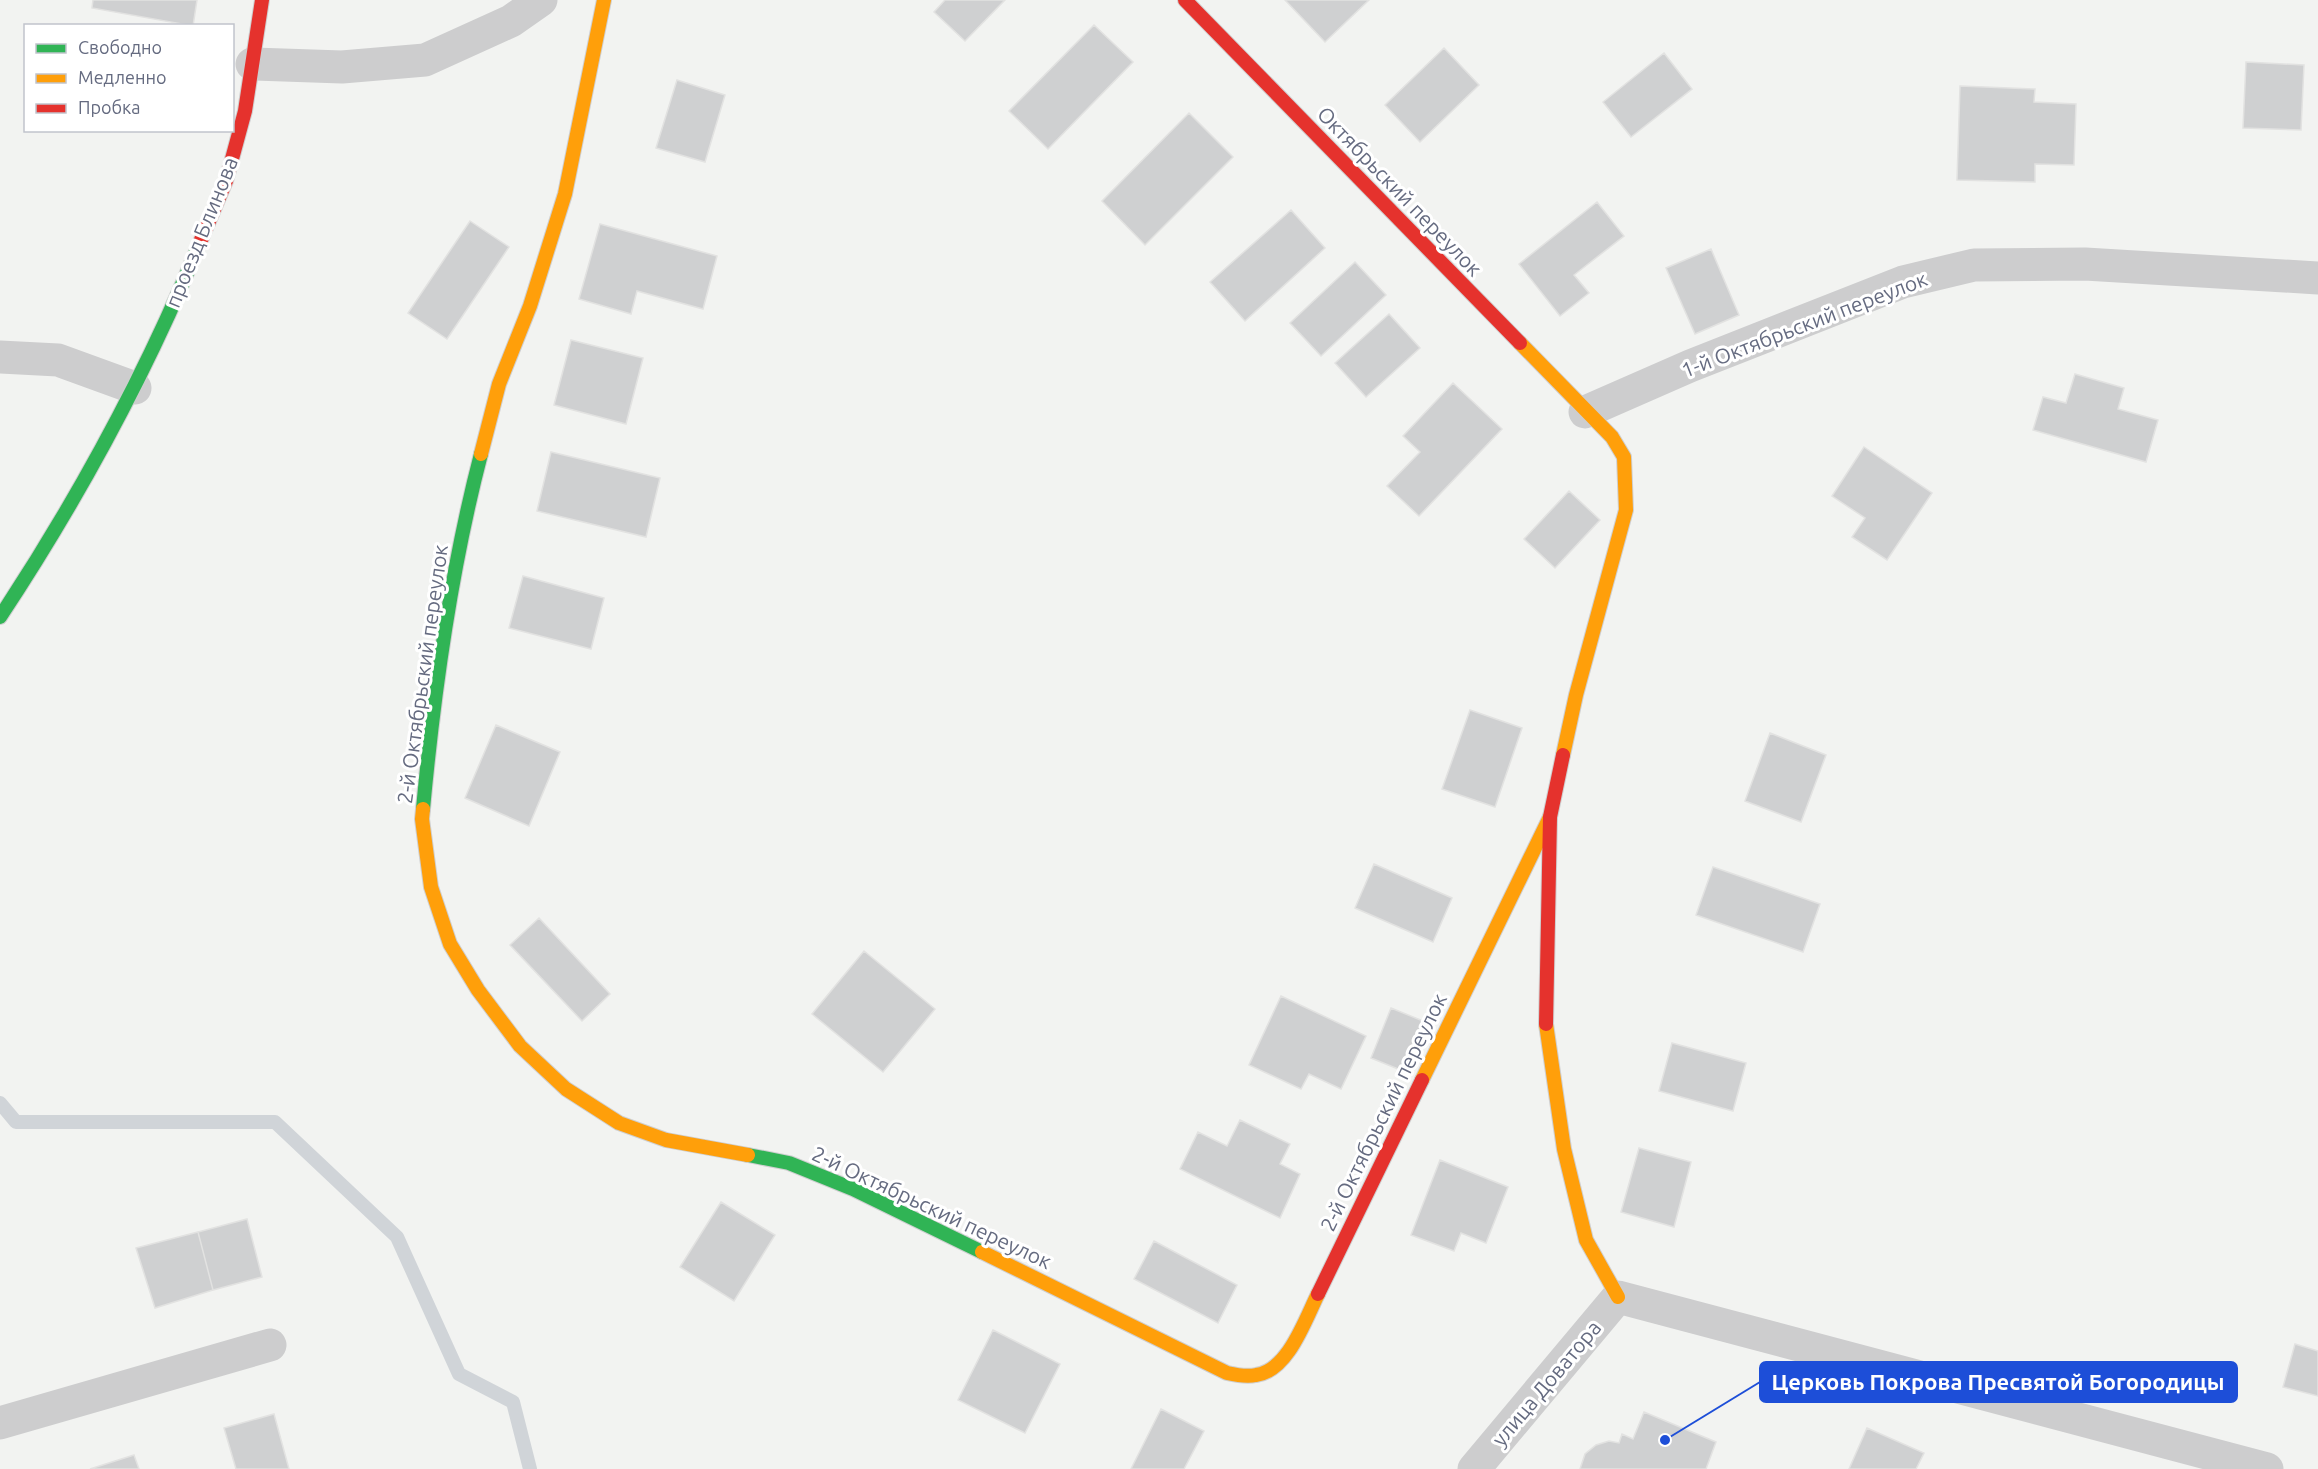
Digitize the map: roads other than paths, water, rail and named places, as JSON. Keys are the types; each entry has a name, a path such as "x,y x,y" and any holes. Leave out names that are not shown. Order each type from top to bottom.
{"street":[{"name":"проезд Блинова","path":"0,617 46,547 135,388 187,274 226,181 245,111 262,0"},
{"path":"252,64 342,67 425,60 511,21 541,0"},
{"name":"2-й Октябрьский переулок","path":"604,0 600,31 565,194 530,306 500,384 476,473 451,598 422,819 431,887 450,944 478,990 520,1046 566,1089 619,1123 656,1136 789,1163 853,1189 1227,1373 1251,1377 1272,1370 1292,1348 1550,817"},
{"name":"Октябрьский переулок","path":"1185,0 1585,412 1612,437 1624,457 1626,510 1576,695 1550,817"},
{"name":"1-й Октябрьский переулок","path":"1585,412 1690,366 1904,282 1974,265 2085,264 2318,278"},
{"path":"0,357 58,360 135,388"},
{"path":"1550,817 1546,1025 1564,1149 1586,1240 1618,1297 2267,1469"},
{"name":"улица Доватора","path":"1474,1469 1618,1297"},
{"path":"0,1423 270,1345"}],"waterway":[{"path":"0,1103 16,1122 275,1122 397,1237 459,1374 513,1402 530,1469"}],"place":[{"name":"Церковь Покрова Пресвятой Богородицы","path":"1665,1440"}]}
